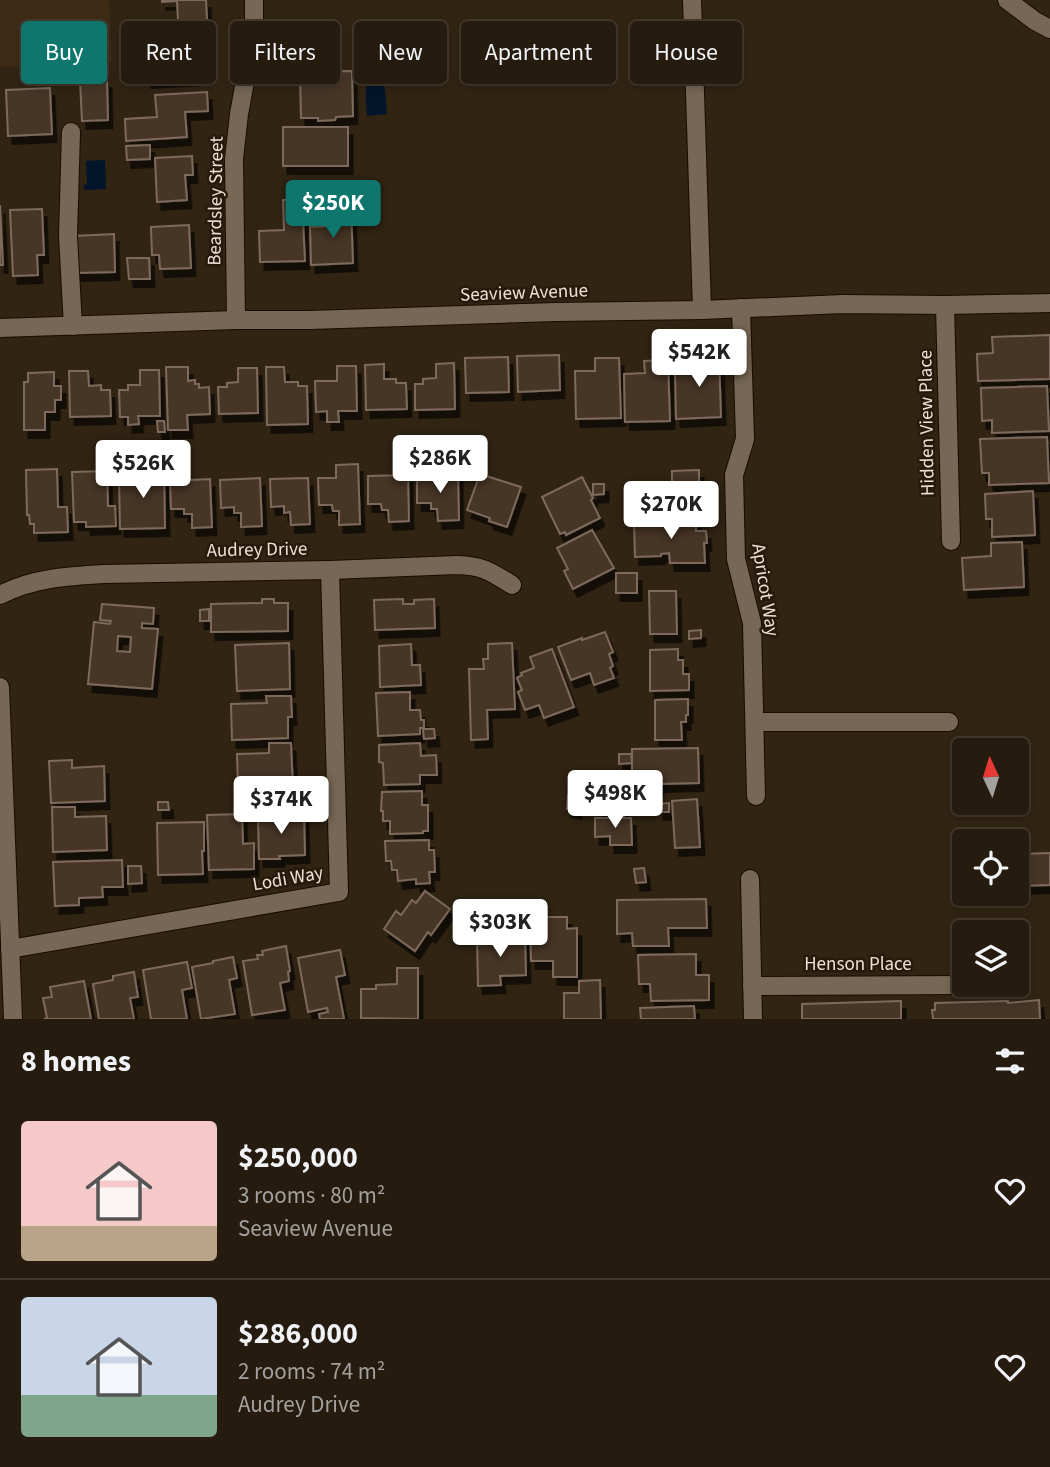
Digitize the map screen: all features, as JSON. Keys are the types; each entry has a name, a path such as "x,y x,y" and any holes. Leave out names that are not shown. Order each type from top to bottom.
{"street":[{"name":"Beardsley Street","path":"236,320 234,159 239,114 254,33 254,0"},
{"path":"692,0 702,310"},
{"path":"1007,0 1050,29"},
{"path":"71,132 68,236 73,326"},
{"name":"Seaview Avenue","path":"0,328 843,304 1050,303"},
{"name":"Hidden View Place","path":"945,305 951,541"},
{"name":"Apricot Way","path":"741,309 745,439 734,475 736,558 752,623 756,796"},
{"name":"Audrey Drive","path":"0,595 16,587 39,581 82,575 472,565 486,568 512,584"},
{"name":"Lodi Way","path":"10,949 339,892 330,570"},
{"path":"0,687 13,1019"},
{"path":"755,722 949,722"},
{"path":"750,879 753,1019"},
{"name":"Henson Place","path":"752,986 952,985"}],"shaded area":[{"path":"0,0 109,0 112,62 107,62 107,21 21,21 21,66 0,67"}],"water":[{"path":"367,84 384,84 387,114 367,116"},
{"path":"105,160 106,189 84,190 84,185 87,184 86,161"}],"building":[{"path":"162,0 206,0 207,20 178,21 177,1"},
{"path":"340,71 352,71 353,116 318,121 318,118 301,118 300,84 340,84"},
{"path":"107,80 108,120 82,121 80,84 107,84"},
{"path":"50,88 52,134 8,136 6,90"},
{"path":"207,92 208,111 185,112 187,137 126,141 125,119 157,117 155,95"},
{"path":"283,127 348,127 348,166 283,166"},
{"path":"150,145 150,159 127,160 126,146"},
{"path":"192,156 193,175 185,175 187,200 157,202 155,158"},
{"path":"283,200 302,200 305,261 260,262 259,231 284,230"},
{"path":"0,205 3,265 0,265"},
{"path":"351,206 353,263 311,265 310,227 333,226 332,207"},
{"path":"42,209 44,255 37,255 38,275 13,276 10,210"},
{"path":"189,225 191,268 160,269 159,255 152,255 151,227"},
{"path":"114,234 115,272 76,273 74,236"},
{"path":"127,258 149,258 150,279 129,279"},
{"path":"1050,335 1050,379 978,381 977,354 993,353 992,337"},
{"path":"559,355 560,390 518,392 517,356"},
{"path":"719,355 721,417 676,419 675,369 695,368 695,356"},
{"path":"508,357 509,392 466,393 465,358"},
{"path":"595,358 619,358 621,418 576,419 575,371 595,371"},
{"path":"668,360 670,421 625,422 624,374 645,373 644,361"},
{"path":"454,363 455,409 415,410 415,384 423,384 423,379 436,378 436,364"},
{"path":"384,364 384,379 396,379 396,383 406,383 407,409 366,410 365,365"},
{"path":"337,366 356,366 357,411 338,411 339,422 327,422 327,411 316,412 315,381 337,381"},
{"path":"166,367 188,367 188,381 195,380 199,388 209,387 210,414 187,415 188,430 168,430"},
{"path":"266,367 284,367 285,382 298,382 298,386 307,386 308,424 267,425"},
{"path":"238,368 257,368 258,413 219,414 218,387 227,387 227,383 238,382"},
{"path":"140,370 159,370 160,416 138,416 139,424 128,425 128,417 120,417 119,390 128,390 128,385 140,385"},
{"path":"69,371 88,371 89,386 101,385 101,390 110,390 111,416 70,417"},
{"path":"54,372 54,386 61,386 61,400 55,400 55,412 45,412 45,430 24,430 24,382 28,382 28,373"},
{"path":"1047,386 1049,431 992,433 992,420 982,421 981,388"},
{"path":"157,421 164,421 165,432 158,432"},
{"path":"1047,437 1049,483 989,485 989,473 982,473 980,439"},
{"path":"166,450 181,450 181,462 166,463"},
{"path":"358,464 360,524 339,525 339,511 333,511 332,505 319,505 318,478 336,478 336,465"},
{"path":"152,465 164,465 165,528 120,529 119,476 152,475"},
{"path":"57,469 58,507 67,507 68,532 34,533 34,524 30,524 27,515 26,470"},
{"path":"699,470 699,504 685,505 685,514 641,514 641,483 672,482 672,471"},
{"path":"107,471 108,506 115,506 116,526 86,527 86,522 74,522 72,472"},
{"path":"458,474 459,520 438,521 437,509 431,509 431,503 417,503 417,476"},
{"path":"480,474 521,487 507,527 467,510"},
{"path":"408,475 409,521 389,522 388,510 382,510 381,504 368,504 368,476"},
{"path":"582,477 600,518 566,535 565,532 560,534 542,497"},
{"path":"260,478 262,526 241,527 241,513 234,513 234,507 221,508 220,480"},
{"path":"308,478 310,524 291,525 290,512 284,513 284,506 271,507 270,479"},
{"path":"210,479 212,527 192,528 192,514 184,514 184,509 171,509 170,481"},
{"path":"593,484 604,484 604,494 593,495"},
{"path":"1033,491 1035,535 992,537 992,519 986,519 985,494"},
{"path":"696,521 696,531 706,531 705,563 670,563 669,553 635,557 634,522"},
{"path":"592,530 614,568 573,589 564,571 568,569 557,548"},
{"path":"1022,542 1024,587 964,590 962,558 991,556 991,543"},
{"path":"616,573 637,573 637,593 616,593"},
{"path":"649,591 676,591 677,634 650,634"},
{"path":"262,599 274,599 274,603 288,603 288,631 211,632 211,604 262,603"},
{"path":"403,599 403,604 414,604 414,600 434,599 435,628 375,630 374,600"},
{"path":"102,604 154,608 153,624 142,623 142,628 158,629 152,689 88,684 94,622 110,624 111,621 100,620","holes":["118,636 131,637 130,652 117,651"]},
{"path":"209,609 209,621 200,621 200,610"},
{"path":"701,630 701,638 689,639 689,631"},
{"path":"605,632 613,652 609,654 614,678 594,685 590,673 571,680 558,647"},
{"path":"289,643 290,689 237,691 235,645"},
{"path":"512,643 515,709 487,710 488,739 471,740 469,669 484,669 483,659 488,659 488,644"},
{"path":"411,644 412,665 420,665 421,685 380,687 379,646"},
{"path":"552,649 574,707 544,718 539,705 525,710 518,692 522,690 517,678 521,673 534,668 530,657"},
{"path":"678,649 678,660 683,660 683,674 689,674 689,690 650,691 650,650"},
{"path":"410,692 410,710 420,710 421,720 424,720 424,728 420,728 420,734 378,736 376,693"},
{"path":"266,696 291,696 292,717 288,717 288,738 232,740 231,704 267,703"},
{"path":"688,699 686,722 681,722 682,740 655,740 655,700"},
{"path":"423,729 434,729 435,738 424,739"},
{"path":"269,743 291,743 293,788 238,788 237,754 269,753"},
{"path":"420,743 421,756 436,755 437,775 420,775 420,784 384,785 383,763 379,762 379,745"},
{"path":"698,748 699,783 632,788 632,749"},
{"path":"619,754 631,754 632,763 619,764"},
{"path":"72,760 72,768 104,766 105,801 51,803 49,761"},
{"path":"422,791 422,805 428,805 428,831 390,834 390,821 383,821 381,811 382,792"},
{"path":"568,795 579,796 577,811 567,809"},
{"path":"697,799 700,847 675,848 672,801"},
{"path":"158,802 168,802 169,810 158,810"},
{"path":"669,803 669,812 659,812 659,804"},
{"path":"598,804 608,805 607,815 597,814"},
{"path":"611,805 624,806 624,816 611,815"},
{"path":"52,807 75,807 75,817 106,816 107,850 53,852"},
{"path":"304,813 305,855 259,859 258,817"},
{"path":"242,814 243,844 254,843 254,869 209,870 207,815"},
{"path":"595,818 631,818 632,845 610,845 610,836 595,837"},
{"path":"204,822 203,874 158,875 157,823"},
{"path":"429,840 429,850 434,850 435,872 429,872 430,883 416,884 416,879 398,881 397,870 392,870 391,861 386,861 385,841"},
{"path":"1050,853 1050,885 1029,886 1029,854"},
{"path":"122,860 123,887 102,887 103,897 79,898 79,905 55,906 53,862"},
{"path":"128,866 141,866 142,883 128,884"},
{"path":"644,868 646,882 636,883 634,869"},
{"path":"425,891 450,909 431,935 428,932 415,951 384,929 396,911 401,915 412,900 416,903"},
{"path":"706,899 707,928 668,928 669,946 633,946 632,933 617,934 617,900"},
{"path":"530,917 567,917 567,929 577,928 577,977 553,977 553,961 531,961"},
{"path":"525,936 526,975 500,976 501,985 478,986 477,938"},
{"path":"286,946 289,981 280,983 285,1010 252,1015 243,961 258,959 257,955 263,955 262,951"},
{"path":"340,950 345,975 336,977 344,1019 320,1019 319,1014 328,1012 327,1008 308,1012 298,958"},
{"path":"696,954 696,975 709,975 709,1000 651,1001 650,984 639,984 638,955"},
{"path":"233,957 237,978 229,980 235,1014 201,1019 192,967"},
{"path":"187,962 192,988 182,990 187,1019 151,1019 143,970"},
{"path":"397,968 418,968 418,1019 361,1018 361,989 397,984"},
{"path":"134,972 138,997 130,998 134,1019 99,1019 93,984"},
{"path":"600,980 601,1019 564,1019 564,993 579,993 579,981"},
{"path":"84,981 91,1019 44,1019 47,1018 43,998 52,997 50,987"},
{"path":"1039,1000 1040,1019 933,1019 932,1010 935,1010 935,1003 1008,1003"},
{"path":"901,1001 901,1019 802,1019 802,1004"},
{"path":"694,1006 695,1019 641,1019 640,1008"}]}
